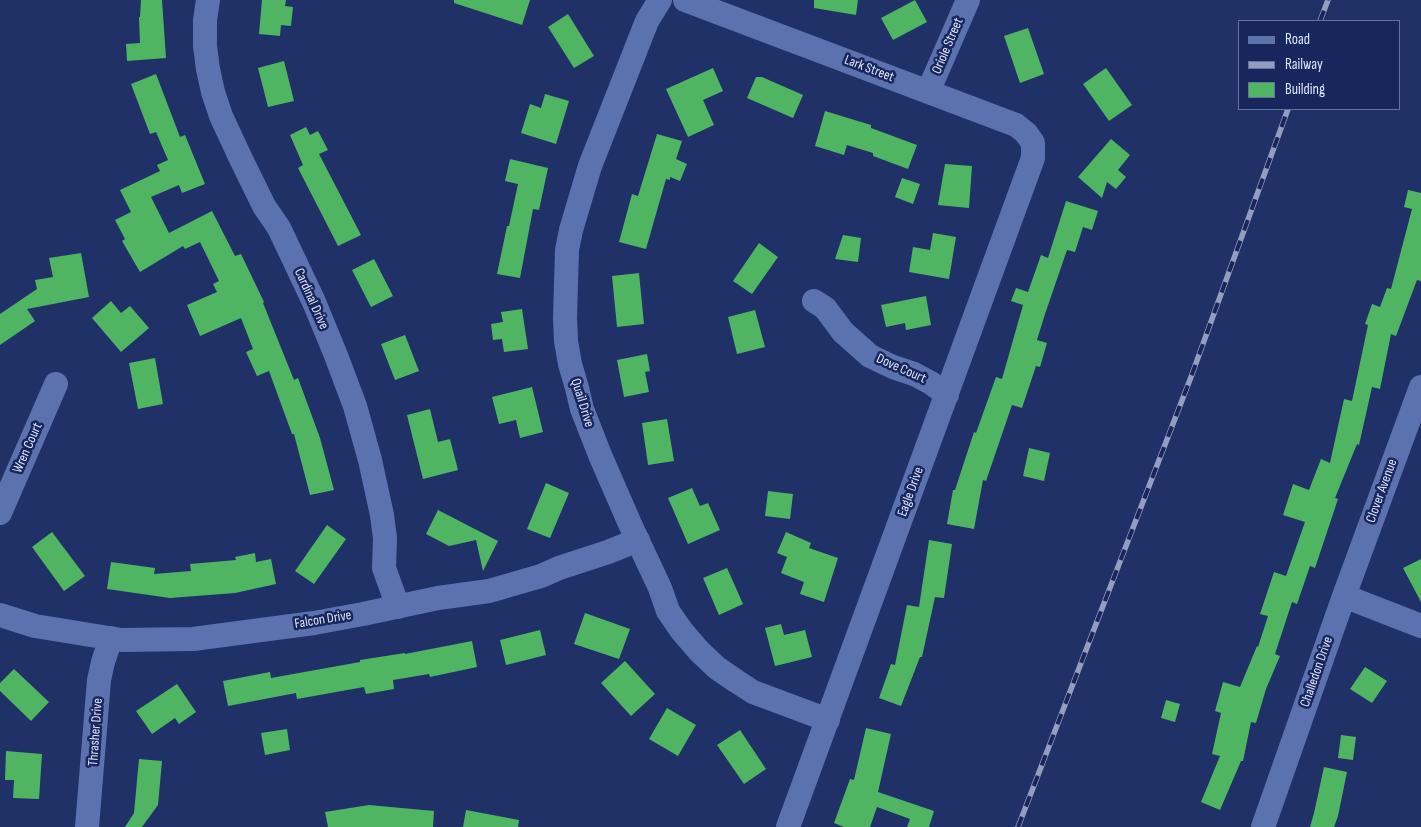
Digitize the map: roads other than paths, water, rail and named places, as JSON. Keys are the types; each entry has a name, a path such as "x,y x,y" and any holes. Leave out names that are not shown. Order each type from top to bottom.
{"street":[{"name":"Cardinal Drive","path":"208,0 205,46 213,92 221,116 245,167 264,206 279,228 314,302 355,406 370,460 382,515 385,538 384,568 398,607"},
{"name":"Quail Drive","path":"660,0 647,22 590,166 571,230 567,250 565,318 570,364 578,388 582,409 600,455 660,588 668,611 680,630 716,668 753,692 828,720"},
{"name":"Lark Street","path":"685,0 1016,125 1026,133 1033,143 1033,158"},
{"name":"Oriole Street","path":"928,92 968,0"},
{"name":"Eagle Drive","path":"788,827 1033,158"},
{"name":"Dove Court","path":"814,301 825,308 843,332 870,356 931,382 947,395"},
{"name":"Wren Court","path":"0,513 56,384"},
{"name":"Clover Avenue","path":"1344,596 1421,387"},
{"name":"Falcon Drive","path":"0,615 35,626 121,640 193,638 314,623 438,598 489,591 541,576 638,540"},
{"path":"1344,596 1421,626"},
{"name":"Challedon Drive","path":"1263,827 1344,596"},
{"name":"Thrasher Drive","path":"87,827 99,680 102,662 110,638"}],"railway":[{"path":"1320,20 1328,0"},
{"path":"1018,827 1191,377 1288,110"}]}
